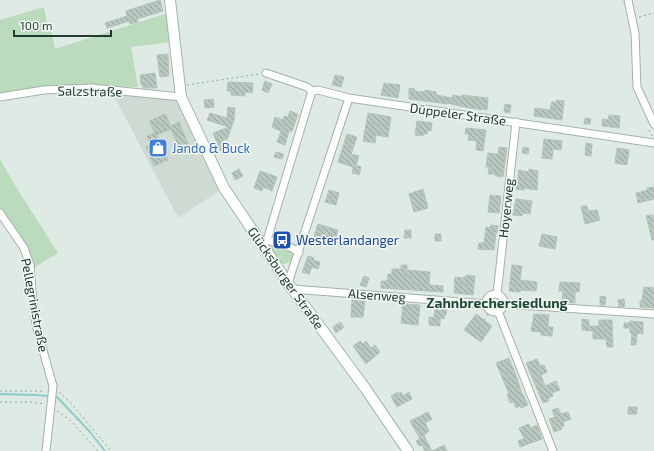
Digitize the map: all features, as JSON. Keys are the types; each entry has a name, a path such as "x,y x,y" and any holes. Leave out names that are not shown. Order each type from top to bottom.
{"street":[{"name":"Glücksburger Straße","path":"170,0 181,97 224,188 263,242 290,286 365,388 408,451"},
{"path":"628,0 633,19 637,87 654,124"},
{"name":"Düppeler Straße","path":"266,73 307,87 312,91 318,90 349,98 654,144"},
{"name":"Salzstraße","path":"0,97 44,90 92,88 181,97"},
{"path":"299,253 292,248 263,242 312,91"},
{"path":"290,286 299,253 349,98"},
{"name":"Hoyerweg","path":"497,294 516,122"},
{"name":"Pellegrinistraße","path":"0,212 24,248 30,265 37,329 53,391 46,451"},
{"name":"Alsenweg","path":"290,286 492,308"},
{"path":"504,304 501,297 497,294 489,296 492,308 553,451"},
{"path":"492,308 502,308 504,304"},
{"path":"504,304 654,314"}],"path":[{"path":"633,19 654,14"},
{"path":"185,86 266,73"},
{"path":"484,320 492,308"},
{"path":"0,391 53,391 63,394 111,451"},
{"path":"0,402 30,402 51,406 64,414 98,451"}],"shaded area":[{"path":"112,92 178,101 222,189 178,218"}],"green space":[{"path":"44,7 48,29 51,29 55,49 168,13 171,42 131,47 138,87 81,85 0,95 0,20"},
{"path":"0,159 58,253 32,269 0,210"},
{"path":"276,246 292,251 294,254 291,261 281,264 270,247"}],"building":[{"path":"160,0 163,11 137,19 138,22 130,24 129,21 107,28 105,23 127,16 126,11"},
{"path":"168,54 169,76 160,77 157,55"},
{"path":"155,73 157,88 143,88 143,85 141,85 140,75"},
{"path":"335,75 344,77 341,87 332,85"},
{"path":"265,81 272,84 268,93 262,90"},
{"path":"228,82 253,83 252,93 245,92 245,96 231,95 231,91 227,91"},
{"path":"384,83 400,85 398,98 381,95"},
{"path":"409,88 415,89 414,91 425,92 425,90 436,92 436,95 452,98 453,95 462,97 462,95 488,98 487,110 447,103 409,99"},
{"path":"213,99 214,107 205,108 204,100"},
{"path":"557,100 564,101 562,120 534,116 535,108 550,110 552,102 557,102"},
{"path":"505,104 511,105 510,113 504,112"},
{"path":"228,107 235,108 234,120 227,140 223,139 227,149 220,151 213,133 229,127 207,120 210,113 227,118"},
{"path":"290,111 298,114 292,131 289,131 285,145 277,142 281,131 272,127 275,117 283,120 284,116 288,117"},
{"path":"368,113 391,117 388,137 376,135 375,143 363,141"},
{"path":"165,114 171,126 179,122 191,150 182,154 171,129 157,135 168,160 154,166 146,146 150,144 147,136 155,133 149,121"},
{"path":"609,115 620,116 619,128 602,126 602,119 608,120"},
{"path":"585,118 591,119 590,124 584,124"},
{"path":"417,121 432,123 431,131 428,130 427,134 423,134 423,136 415,135"},
{"path":"466,128 486,130 483,151 476,150 477,141 468,140 469,134 465,134"},
{"path":"347,134 357,137 351,154 359,156 356,165 361,167 359,175 352,173 353,167 338,162"},
{"path":"544,139 562,141 561,150 553,149 552,159 542,158"},
{"path":"586,143 592,144 591,156 585,155"},
{"path":"499,147 507,148 503,177 495,176 495,174 488,174 489,167 486,167 488,153 498,154"},
{"path":"523,147 529,148 528,154 522,153"},
{"path":"617,148 629,150 627,165 615,163"},
{"path":"276,152 284,154 282,159 274,157"},
{"path":"239,169 243,176 235,180 232,173"},
{"path":"529,169 538,171 537,190 524,188 524,190 516,189 519,170 529,172"},
{"path":"260,171 277,177 272,191 263,187 262,191 254,188"},
{"path":"654,187 654,199 638,203 636,193 648,190 647,188"},
{"path":"423,189 428,208 414,212 409,194"},
{"path":"329,190 339,193 336,205 325,202"},
{"path":"490,195 501,196 499,213 488,212"},
{"path":"516,199 532,201 530,214 523,213 522,216 513,215"},
{"path":"581,206 587,206 588,211 597,210 600,220 585,224"},
{"path":"653,215 654,240 652,240 646,216"},
{"path":"318,224 338,230 336,237 333,236 331,245 324,243 325,239 314,236"},
{"path":"491,225 498,226 494,250 478,249 479,243 484,243 486,227 490,228"},
{"path":"405,230 411,230 411,238 404,238"},
{"path":"435,234 441,234 441,241 435,241"},
{"path":"542,234 557,237 555,249 539,246"},
{"path":"308,256 314,258 313,260 320,262 318,269 312,267 309,274 302,272"},
{"path":"401,265 407,265 407,270 430,272 429,285 443,286 443,292 381,288 381,281 387,281 388,274 392,274 392,269 401,269"},
{"path":"512,265 522,266 520,280 537,282 536,291 509,291"},
{"path":"466,275 475,276 473,295 454,293 455,277 465,278"},
{"path":"364,276 369,278 366,287 360,285"},
{"path":"560,282 580,283 579,292 575,292 575,303 562,302 563,291 559,291"},
{"path":"644,287 654,288 654,308 640,307"},
{"path":"600,296 606,297 605,305 600,305"},
{"path":"624,299 625,306 619,307 618,300"},
{"path":"352,300 365,301 363,317 351,317"},
{"path":"403,304 420,305 418,325 401,323"},
{"path":"435,307 447,308 444,319 440,318 440,326 429,325 429,317 434,318"},
{"path":"476,314 492,326 481,342 464,330"},
{"path":"534,314 549,315 548,327 553,327 552,336 541,335 541,332 531,331"},
{"path":"582,319 589,320 589,326 599,326 599,320 612,320 613,347 607,347 606,339 593,339 593,331 582,330"},
{"path":"630,321 643,322 643,334 637,333 636,345 631,345 632,333 630,333 630,328 624,328 624,323 630,323"},
{"path":"340,322 344,327 336,333 333,327"},
{"path":"360,341 363,344 366,341 371,348 375,345 380,352 366,364 353,346"},
{"path":"509,358 522,394 528,405 521,408 520,406 516,408 514,402 510,403 507,395 509,394 496,363"},
{"path":"537,359 540,366 544,365 547,372 541,375 545,386 556,381 560,390 552,393 553,396 548,398 549,401 543,403 526,363"},
{"path":"398,392 399,394 401,392 403,396 409,392 412,399 397,407 391,396"},
{"path":"628,407 637,407 637,414 628,414"},
{"path":"558,408 561,414 568,412 571,419 563,422 564,426 561,427 562,429 554,432 549,419 555,417 552,410"},
{"path":"428,412 432,419 425,423 429,431 424,435 432,451 425,451 422,445 419,446 416,441 420,439 410,421"},
{"path":"529,424 530,428 537,425 542,439 520,447 518,441 524,439 519,428"},
{"path":"444,445 447,451 432,451"}],"waterway":[{"path":"0,394 57,397 90,432 105,451"}],"place":[{"name":"Jando & Buck","path":"158,148"},
{"name":"Westerlandanger","path":"282,240"}],"district":[{"name":"Zahnbrechersiedlung","path":"497,303"}]}
